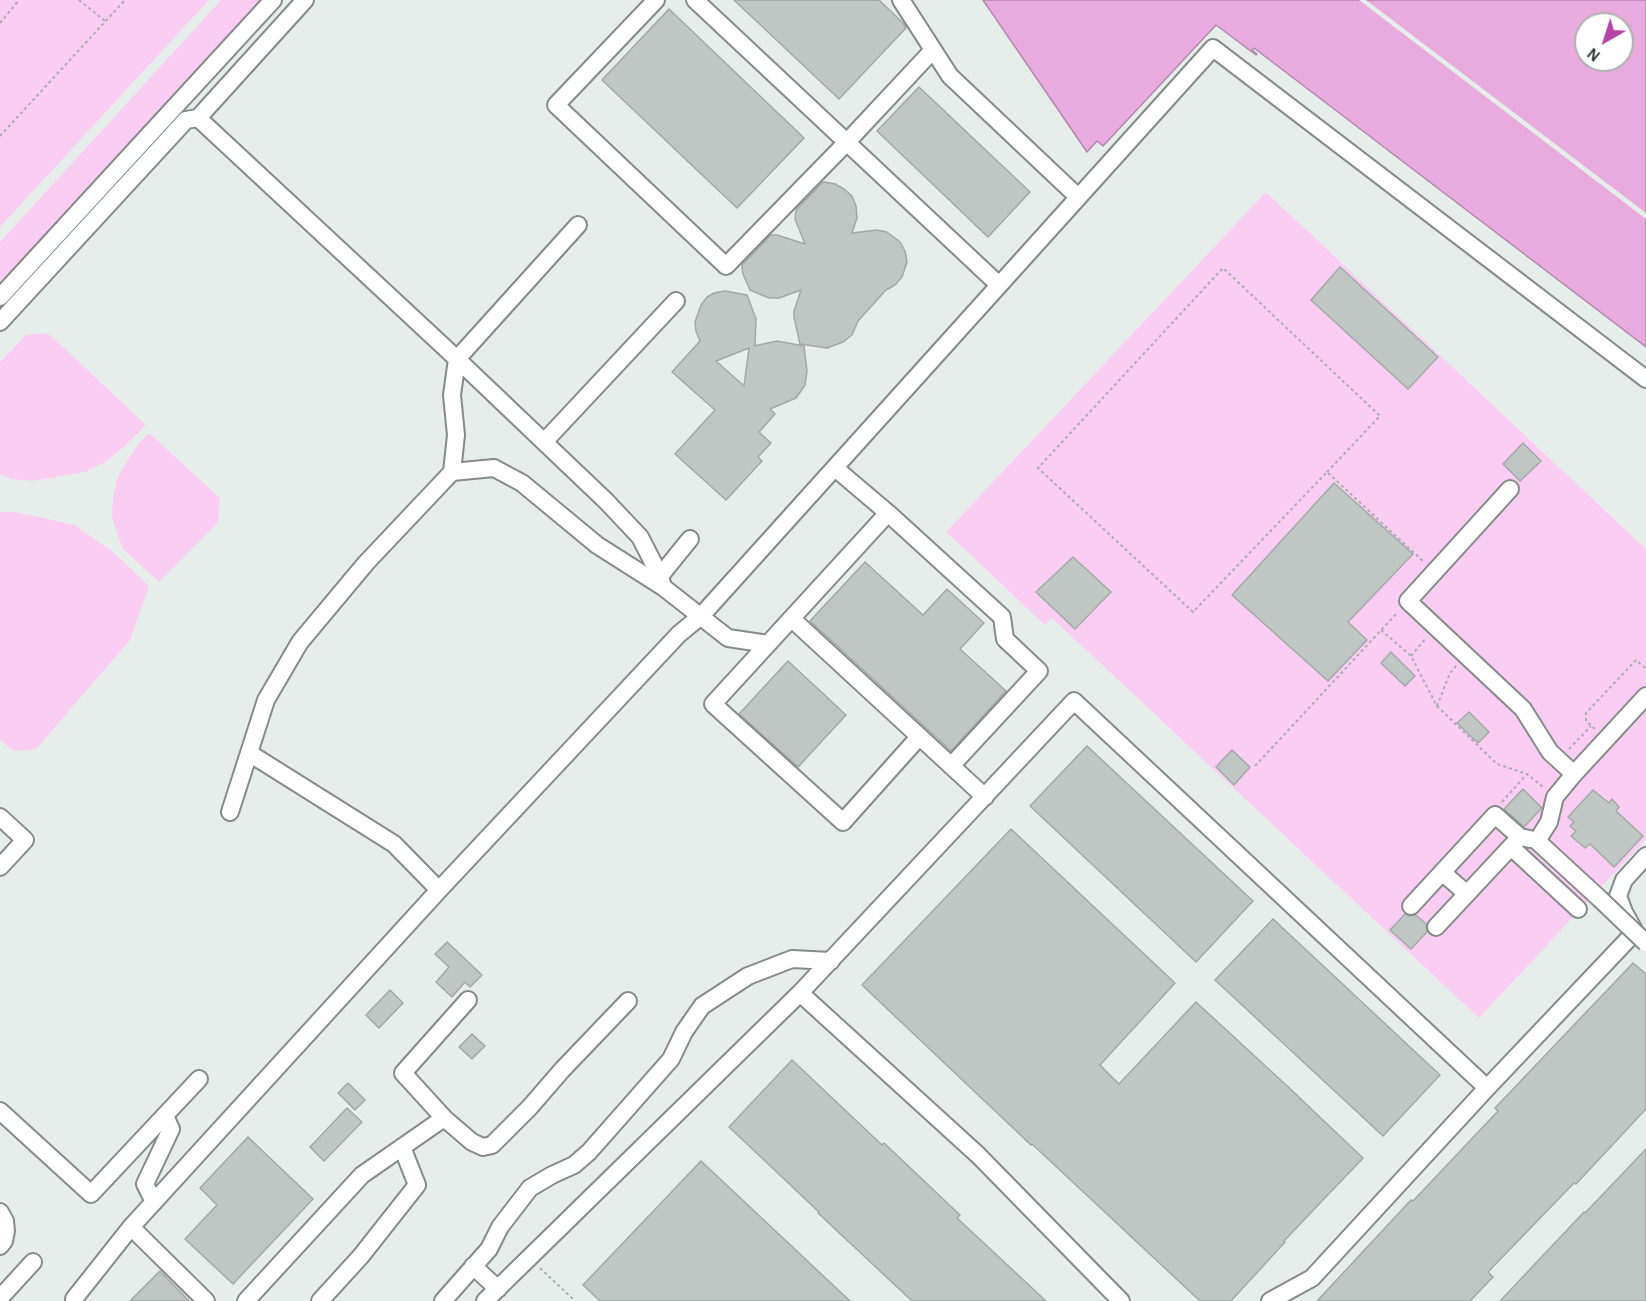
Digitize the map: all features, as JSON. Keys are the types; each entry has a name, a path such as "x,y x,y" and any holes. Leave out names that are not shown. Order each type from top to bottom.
{"lane":[{"path":"0,297 273,0"},
{"path":"0,322 186,120 198,118 305,0"},
{"path":"656,0 556,105 726,266 933,50"},
{"path":"695,0 999,285"},
{"path":"901,0 950,76 1078,197"},
{"path":"74,1301 131,1227 439,891 679,634 701,616 1213,48 1646,379"},
{"path":"198,118 606,501 640,537 661,582"},
{"path":"230,812 266,700 300,642 366,563 452,472 456,435 452,395 457,359 578,225"},
{"path":"544,442 676,301"},
{"path":"452,472 494,468 522,483 597,545 661,582 728,638 768,644"},
{"path":"835,468 1002,617 1005,639 1039,671 951,766"},
{"path":"1510,489 1408,601 1523,709 1550,752 1574,774"},
{"path":"888,513 713,704 843,822 919,737"},
{"path":"661,582 690,539"},
{"path":"792,619 985,797"},
{"path":"1537,841 1549,822 1555,797 1646,696"},
{"path":"485,1301 800,993 1074,700 1487,1088"},
{"path":"249,753 394,844 439,891"},
{"path":"1411,906 1495,815 1548,880 1578,909"},
{"path":"0,817 25,840 0,867"},
{"path":"1436,927 1515,842 1537,841 1646,943"},
{"path":"1270,1301 1312,1278 1635,932 1618,896 1624,880 1646,856"},
{"path":"1548,880 1563,865"},
{"path":"1442,872 1467,894"},
{"path":"443,1301 489,1249 500,1227 530,1188 574,1165 582,1158 671,1059 684,1032 702,1006 748,976 792,959 831,961"},
{"path":"800,993 978,1155 1121,1301"},
{"path":"468,1000 403,1073 444,1118 472,1142 483,1147 492,1145 530,1107 628,1001"},
{"path":"0,1110 91,1194 199,1079"},
{"path":"154,1202 145,1184 171,1129 165,1116"},
{"path":"246,1301 362,1175 444,1118"},
{"path":"320,1301 361,1256 417,1185 402,1147"},
{"path":"0,1212 5,1221 6,1231 4,1241 0,1246"},
{"path":"131,1227 206,1301"},
{"path":"0,1298 33,1262"},
{"path":"473,1266 498,1288"}],"path":[{"path":"0,23 19,0"},
{"path":"80,0 105,21"},
{"path":"0,136 125,0"},
{"path":"1223,268 1380,416 1327,472 1193,612 1038,468 1223,268"},
{"path":"1327,472 1435,572"},
{"path":"1255,766 1408,601"},
{"path":"1411,656 1436,627"},
{"path":"1381,630 1411,656 1437,706 1497,764 1527,774 1555,797"},
{"path":"1437,706 1450,673 1465,655"},
{"path":"1607,739 1586,721 1586,713 1636,660 1646,669"},
{"path":"1559,760 1591,726"},
{"path":"1495,815 1498,807 1527,774"},
{"path":"539,1266 575,1301"}],"shaded area":[{"path":"0,0 209,0 0,227"},
{"path":"221,0 261,0 0,283 0,242"},
{"path":"983,0 1646,0 1646,347 1254,48 1252,50 1256,55 1216,25 1103,146 1097,141 1087,152"},
{"path":"1266,192 1646,549 1646,839 1479,1018 1052,618 1045,625 946,532"},
{"path":"48,333 146,425 105,462 85,472 33,481 11,479 0,474 0,362 26,335"},
{"path":"149,433 220,498 218,522 159,582 123,549 112,516 117,479 139,443"},
{"path":"0,512 15,512 75,525 113,552 149,586 130,640 36,749 14,751 0,740"}],"pier":[{"path":"1359,0 1366,0 1646,213 1646,219"}],"building":[{"path":"734,0 879,0 906,28 839,99"},
{"path":"669,9 804,138 737,208 602,80"},
{"path":"919,87 1030,192 988,237 877,131"},
{"path":"824,182 835,184 852,196 857,218 852,233 877,230 887,232 900,242 907,262 902,277 886,290 858,321 852,335 843,342 827,348 800,344 794,311 801,290 779,298 769,298 750,290 742,267 771,235 805,244 795,219 796,210"},
{"path":"1340,267 1438,357 1408,389 1311,300"},
{"path":"725,291 747,295 756,319 754,346 777,341 804,346 807,371 805,385 796,398 770,409 775,414 759,432 771,443 758,457 762,461 726,500 675,454 715,410 672,372 700,341 695,322 701,305 707,297","holes":["749,348 744,386 716,361"]},
{"path":"1523,443 1541,461 1520,481 1503,464"},
{"path":"1334,483 1413,554 1348,622 1367,640 1328,681 1232,595"},
{"path":"1073,557 1111,592 1075,629 1036,592"},
{"path":"865,562 923,615 947,589 984,623 960,649 1006,691 951,751 810,621"},
{"path":"1391,652 1415,676 1405,686 1381,663"},
{"path":"788,661 846,715 798,767 739,714"},
{"path":"1469,712 1489,732 1478,743 1457,723"},
{"path":"1087,746 1253,901 1196,962 1030,806"},
{"path":"1232,750 1250,767 1234,785 1216,767"},
{"path":"1523,789 1542,808 1524,827 1504,809"},
{"path":"1593,790 1609,803 1612,799 1619,807 1616,811 1643,836 1614,867 1590,844 1585,848 1571,836 1576,831 1570,826 1574,822 1568,817"},
{"path":"1011,829 1175,983 1100,1065 1119,1084 1196,1002 1363,1158 1231,1301 1200,1301 862,985"},
{"path":"1405,914 1416,915 1426,924 1427,932 1411,949 1390,930"},
{"path":"1273,919 1440,1075 1383,1136 1215,980"},
{"path":"447,942 482,975 470,987 465,982 452,997 436,982 449,967 435,954"},
{"path":"1633,963 1646,974 1646,1109 1576,1184 1574,1183 1488,1272 1493,1277 1470,1301 1317,1301 1498,1111 1495,1108"},
{"path":"390,990 403,1003 379,1028 366,1015"},
{"path":"472,1034 485,1046 472,1059 459,1047"},
{"path":"792,1060 960,1215 957,1218 1046,1301 912,1301 818,1213 729,1127"},
{"path":"348,1083 365,1100 355,1110 338,1093"},
{"path":"347,1108 362,1122 324,1161 310,1147"},
{"path":"248,1137 313,1199 233,1284 185,1239 217,1205 200,1188"},
{"path":"1646,1149 1646,1301 1500,1301 1584,1212"},
{"path":"701,1161 850,1301 600,1301 583,1285"},
{"path":"160,1271 189,1301 130,1301"}]}
